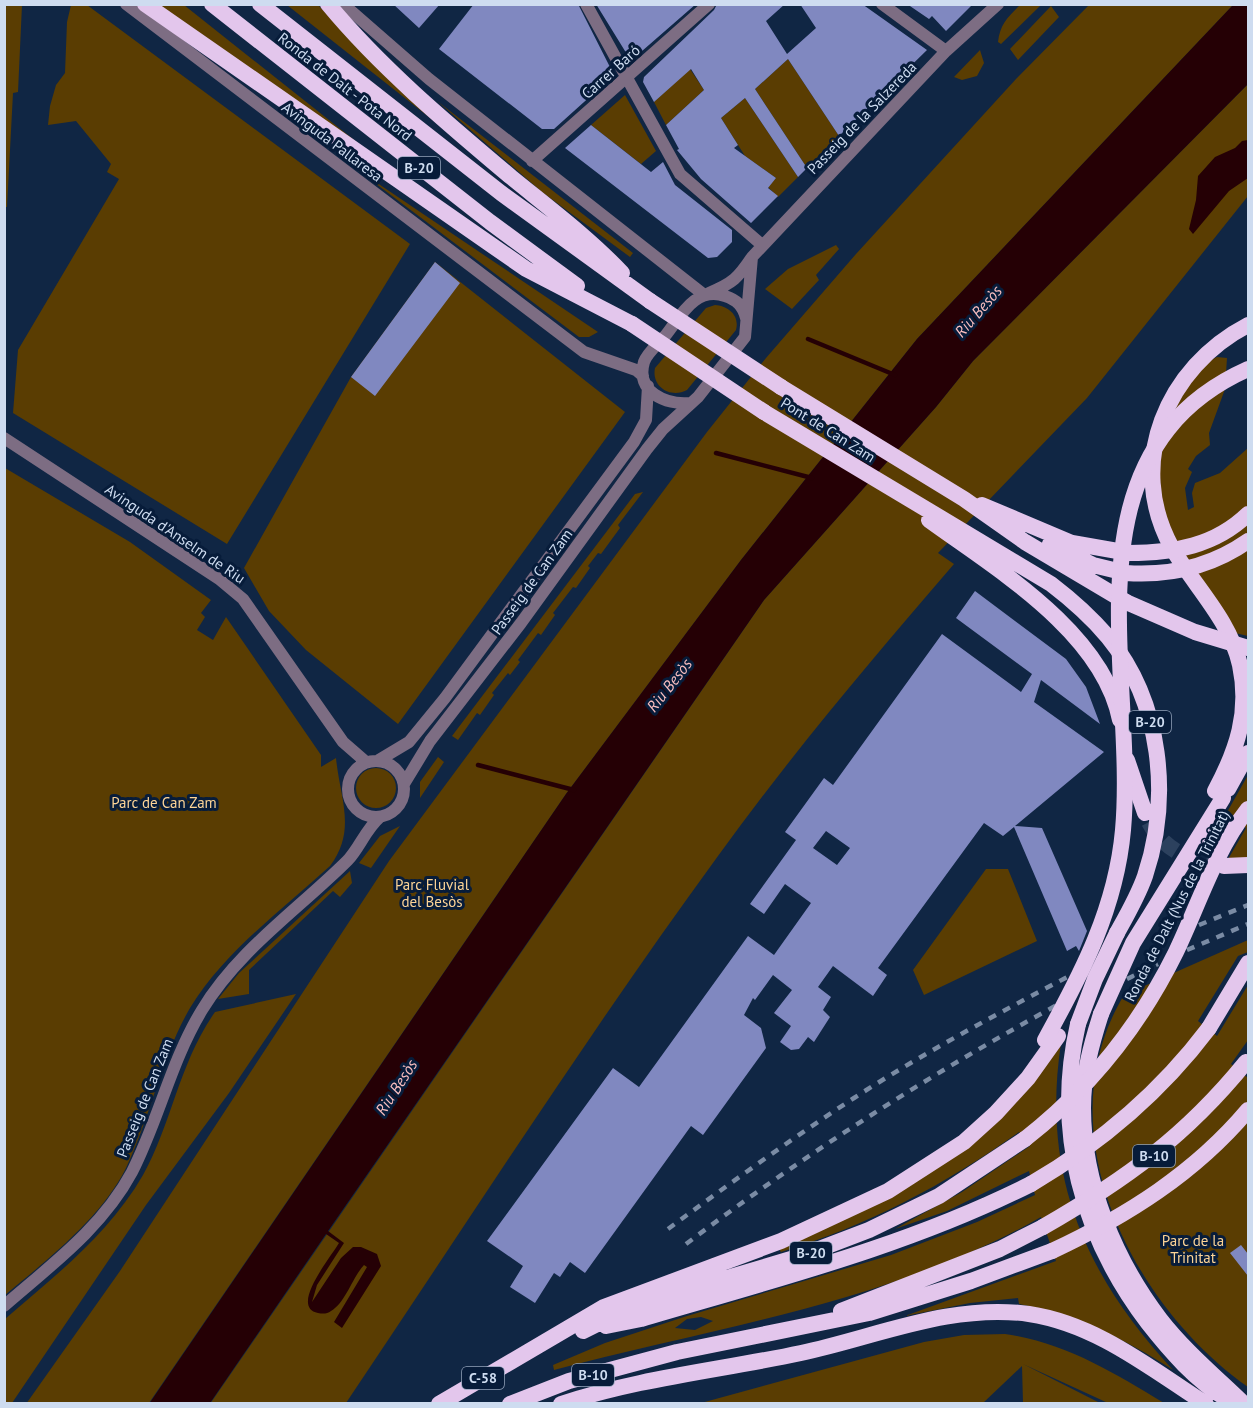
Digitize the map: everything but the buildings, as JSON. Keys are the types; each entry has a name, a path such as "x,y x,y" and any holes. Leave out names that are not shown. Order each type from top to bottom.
{"highway":[{"path":"145,4 344,146 526,269 632,324"},
{"name":"Ronda de Dalt - Pota Nord","path":"212,4 490,222 632,324"},
{"name":"Ronda de Dalt - Pota Nord","path":"260,4 492,187 650,302"},
{"path":"328,4 419,96 509,175 590,240 650,302"},
{"name":"Pont de Can Zam","path":"650,302 817,410 964,499 1031,534"},
{"name":"Pont de Can Zam","path":"632,324 707,376 1006,564"},
{"path":"1219,795 1240,732 1244,700 1240,664 1228,631 1171,545 1159,513 1153,467 1161,421 1182,380 1214,347 1248,326"},
{"path":"1051,1038 1097,940 1111,898 1120,857 1125,774 1118,635 1119,581 1122,546 1131,505 1153,453 1173,425 1210,391 1248,369"},
{"path":"1031,534 1129,553 1168,551 1201,544 1231,528 1248,514"},
{"path":"1031,534 1081,561 1126,573 1151,574 1190,569 1219,559 1248,541"},
{"path":"1031,534 1125,602 1195,632 1248,648"},
{"path":"1006,564 1085,651 1107,685 1120,716 1132,780 1145,813"},
{"name":"B-20","path":"1006,564 1071,600 1109,638 1134,679 1151,726 1159,778 1157,827 1144,878 1095,979 1078,1024 1070,1071 1068,1118 1075,1171 1089,1219 1118,1278 1162,1341 1207,1385 1235,1404"},
{"path":"1244,1404 1197,1360 1160,1319 1131,1274 1102,1214 1086,1144 1083,1107 1088,1056 1101,1014 1133,943 1170,884 1219,795 1248,753"},
{"name":"Ronda de Dalt (Nus de la Trinitat)","path":"581,1331 633,1306 801,1256 869,1230 946,1192 1025,1139 1093,1076 1141,1014 1176,951 1217,861 1248,809"},
{"path":"1224,866 1248,865"},
{"path":"581,1331 641,1319 863,1253 949,1223 1031,1184 1082,1153 1121,1123 1175,1070 1209,1028 1248,963"},
{"path":"529,1353 604,1307 781,1241 864,1203 888,1191 964,1142 1051,1038 1095,979"},
{"name":"B-10","path":"510,1404 569,1382 677,1352 815,1322 1000,1249 1043,1227 1112,1185 1160,1151 1206,1110 1247,1060"},
{"path":"815,1322 869,1313 971,1281 1052,1251 1093,1232 1153,1196 1199,1160 1248,1110"},
{"path":"561,1404 614,1388 808,1352 927,1320 977,1312 1002,1312 1050,1319 1097,1336 1140,1360 1206,1404"},
{"name":"C-58","path":"439,1404 529,1353 581,1331"},
{"path":"603,1404 721,1368"}],"street":[{"name":"Avinguda Pallaresa","path":"126,4 584,352 636,370 656,396 668,403 690,403"},
{"path":"343,4 429,79 706,294 737,301 748,322"},
{"path":"586,4 680,174 762,245"},
{"name":"Carrer Baró","path":"532,161 709,4"},
{"path":"882,4 946,51"},
{"name":"Passeig de la Salzereda","path":"706,294 731,284 762,245 946,51 998,4"},
{"path":"748,322 752,256"},
{"name":"Passeig de Can Zam","path":"380,760 409,742 445,698 634,442 646,420 645,361 692,302 706,294"},
{"name":"Passeig de Can Zam","path":"404,784 430,741 521,623 647,449 745,338 748,322"},
{"name":"Avinguda d'Anselm de Riu","path":"4,438 219,579 243,599 361,766"},
{"path":"380,760 394,767 404,784 404,794 399,806 391,813 380,817 361,813 351,801 348,786 361,766 380,760"},
{"name":"Passeig de Can Zam","path":"4,1306 88,1234 117,1198 143,1150 182,1043 220,982 254,946 347,861 380,817"}],"green space":[{"path":"5,4 22,5 18,92 13,93 7,207 4,207"},
{"path":"71,5 87,5 410,244 227,544 13,413 18,350 119,179 107,172 111,164 76,121 48,125 56,85 65,73 67,22"},
{"path":"157,5 184,5 397,174"},
{"path":"287,5 318,5 439,125"},
{"path":"1020,5 1041,5 1001,44 998,42 1003,26"},
{"name":"Parc Fluvial del Besòs","path":"1089,5 1233,5 917,339 741,560 566,794 149,1403 26,1404 120,1271 389,861 707,432 766,358 856,254 1016,79"},
{"path":"1051,6 1059,17 1018,60 1010,49"},
{"path":"980,50 984,63 977,76 962,80 954,77"},
{"path":"788,59 839,136 807,168 755,89"},
{"path":"690,69 704,90 666,125 654,102"},
{"path":"1248,84 1248,196 1087,398 938,553 954,564 774,781 718,856 576,1059 346,1403 210,1404 764,600 936,407 973,361"},
{"path":"625,95 656,151 641,164 591,125"},
{"path":"745,98 798,177 778,197 768,187 776,178 745,156 721,118"},
{"path":"437,101 633,253 630,257 542,192"},
{"path":"355,168 598,332 589,337 579,337"},
{"path":"836,245 839,249 816,275 819,280 792,309 765,289 788,269"},
{"path":"435,262 625,412 398,724 306,650 269,611 244,568 351,377"},
{"path":"715,305 732,312 736,320 736,330 687,390 675,393 664,390 656,381 655,368 706,308"},
{"path":"1217,357 1227,358 1225,389 1209,433 1210,445 1196,456 1188,469 1192,472 1185,488 1188,510 1194,507 1192,493 1195,483 1220,473 1248,448 1248,636 1235,633 1187,560 1167,519 1160,483 1162,447 1173,413 1196,374"},
{"name":"Parc de Can Zam","path":"5,468 130,542 211,600 201,613 205,617 197,630 213,640 226,617 321,755 321,767 336,758 345,827 338,853 330,866 219,968 190,1008 171,1047 135,1148 116,1186 103,1204 72,1237 5,1295"},
{"path":"643,492 618,525 620,528 601,554 598,553 588,566 590,568 576,588 573,587 553,613 555,615 541,635 538,633 518,660 520,662 492,693 494,695 480,715 477,713 458,740 452,736 635,494"},
{"path":"438,757 444,762 420,798 420,782"},
{"path":"376,768 384,769 390,774 395,780 395,796 390,802 384,807 376,808 368,807 362,802 357,796 356,788 357,780 362,774 368,769"},
{"path":"1248,775 1248,859 1227,861 1246,828 1226,814"},
{"path":"400,826 371,868 359,863 380,836"},
{"path":"986,869 1008,869 1037,941 924,995 913,970"},
{"path":"350,871 352,883 340,897 333,891 249,970 249,994 218,999 239,973"},
{"name":"Parc de la Trinitat","path":"1248,940 1248,952 1238,956 1198,1021 1217,1036 1248,985 1248,1040 1231,1064 1248,1078 1248,1387 1206,1352 1168,1310 1136,1262 1112,1210 1097,1156 1093,1101 1101,1047 1124,995"},
{"path":"296,994 229,1093 146,1205 12,1403 5,1403 5,1319 80,1253 98,1235 129,1196 153,1155 184,1072 215,1012"},
{"path":"1061,1043 1056,1091 1058,1136 1064,1179 1076,1220 1094,1260 1116,1297 1142,1334 1173,1370 1118,1338 1061,1315 1019,1304 1018,1298 970,1303 905,1316 1056,1261 1041,1217 984,1246 925,1271 865,1291 741,1325 554,1370 553,1365 605,1343 891,1255 977,1222 1035,1195 1029,1171 947,1211 895,1229 962,1192 1030,1146 1019,1132 963,1169 905,1202 813,1242 781,1252 779,1249 909,1186","holes":["701,1317 713,1321 695,1330 675,1328 687,1319"]},
{"path":"1005,1334 1048,1344 1088,1360 1164,1403 1108,1403 1023,1364 1100,1403 1023,1403 1022,1366 983,1403 701,1403 924,1342 964,1335"}],"water":[{"name":"Riu Besòs","path":"1233,5 1248,5 1248,84 973,361 936,407 764,600 328,1231 344,1243 317,1285 312,1302 341,1258 353,1247 361,1247 377,1254 381,1266 342,1328 334,1322 367,1267 364,1265 341,1302 331,1311 322,1314 310,1309 308,1302 310,1292 339,1243 326,1234 210,1403 149,1404 566,794 741,560 917,339"},
{"path":"1248,140 1248,178 1229,191 1193,234 1189,229 1196,200 1198,176 1215,157 1235,148 1242,141"}],"waterway":[{"path":"808,339 895,375"},
{"path":"716,453 812,478"},
{"path":"478,765 574,790"}],"tunnel":[{"path":"1149,822 1163,841 1181,854 1202,862 1224,866"}],"railway":[{"path":"1199,925 1248,905"},
{"path":"1187,950 1248,924"},
{"path":"1165,930 1176,926"},
{"path":"1127,979 1158,964"},
{"path":"668,1229 830,1114 881,1081 962,1033 1073,974"},
{"path":"686,1244 775,1179 867,1118 961,1060 1057,1005"}]}
